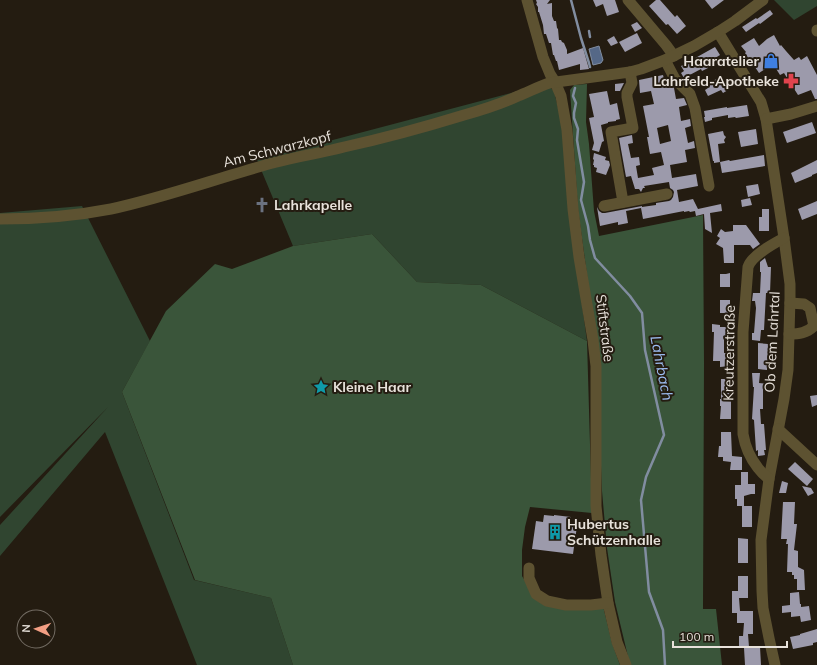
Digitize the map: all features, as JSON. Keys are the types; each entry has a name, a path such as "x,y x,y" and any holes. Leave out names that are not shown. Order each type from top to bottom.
{"street":[{"name":"Stiftstraße","path":"527,0 543,57 561,96 567,130 573,209 596,366 596,506 601,555 608,603 617,642 626,665"},
{"path":"628,0 666,44 675,79 686,89 693,100 709,186"},
{"name":"Am Schwarzkopf","path":"0,219 51,217 110,209 136,203 290,158 361,143 464,116 493,107 540,86 555,82 630,72 641,69 670,58 694,46 735,21 762,0"},
{"name":"Ob dem Lahrtal","path":"718,32 761,102 766,119 790,284 788,370 769,479 761,540 762,590 765,621 775,665"},
{"path":"623,202 611,132 633,128 627,98 627,92 632,83 630,72"},
{"path":"766,119 791,114 817,106"},
{"path":"604,206 667,194"},
{"name":"Kreutzerstraße","path":"769,479 758,468 744,443 743,332 749,263 772,244 784,238"},
{"path":"789,334 799,334 814,326 810,308 804,304 790,303"},
{"path":"778,429 817,465"},
{"path":"529,568 529,578 536,594 547,601 566,605 608,603"}],"green space":[{"path":"774,0 817,0 817,6 794,20"},
{"path":"549,83 554,91 562,124 569,209 587,341 481,285 417,282 372,234 293,246 257,160"},
{"path":"587,84 586,122 594,211 599,236 703,215 703,609 716,609 722,665 630,665 615,602 607,548 602,491 596,340 578,209 570,90 574,85"},
{"path":"82,206 150,341 122,392 194,580 271,598 293,665 197,665 105,432 0,556 0,525 108,407 0,517 0,213"},
{"path":"372,234 417,282 481,285 587,341 592,513 530,507 525,527 522,550 522,576 533,595 603,606 612,643 620,665 293,665 271,598 195,580 122,392 166,311 215,264 232,269 293,246"}],"water":[{"path":"599,46 603,60 601,63 593,65 589,49"}],"building":[{"path":"536,0 550,0 547,4 552,3 552,16 554,21 556,21 559,40 564,43 567,54 583,48 589,69 580,70 580,64 559,70 557,61 553,55 551,43 549,43 546,34 544,34"},
{"path":"593,0 615,0 619,12 607,16 603,4 596,7"},
{"path":"656,0 660,0 675,17 677,15 686,26 677,34 668,24 666,25 649,6"},
{"path":"705,0 724,0 712,9"},
{"path":"770,10 773,14 760,24 759,23 746,32 742,27 756,18 757,19"},
{"path":"637,22 642,28 635,32 631,25"},
{"path":"637,33 642,43 625,52 619,42"},
{"path":"774,35 780,46 781,45 794,60 799,57 801,60 807,56 817,75 817,99 815,99 811,90 798,95 784,73 780,75 773,64 759,73 741,46 754,38 759,46"},
{"path":"614,36 618,43 611,46 607,40"},
{"path":"715,47 720,55 712,60 713,62 707,65 708,68 702,71 701,69 684,78 681,73 684,71 681,66"},
{"path":"663,75 666,87 672,86 674,88 676,99 684,98 687,105 679,107 681,121 690,119 691,126 685,128 688,143 694,141 695,148 685,150 687,162 670,165 672,178 696,174 698,186 677,190 679,202 693,199 698,209 721,204 722,211 710,213 712,233 705,229 704,214 696,216 695,211 684,211 643,219 641,208 626,211 628,223 618,225 618,222 600,226 597,207 599,211 605,213 656,205 656,203 669,201 673,197 674,192 670,188 669,182 644,186 645,188 643,188 641,192 639,189 635,189 631,176 626,177 619,138 632,135 633,143 628,144 631,158 639,157 640,165 636,166 638,178 654,175 652,168 664,165 661,152 650,154 647,137 649,137 643,106 654,104 651,91 640,93 639,80","holes":["668,125 671,141 660,144 657,128"]},
{"path":"721,77 728,90 723,93 721,90 708,96 705,90 708,88 706,84"},
{"path":"624,83 620,91 615,91 615,84"},
{"path":"607,91 610,105 617,103 620,119 601,125 604,141 602,142 599,152 592,150 594,143 589,118 594,117 589,94"},
{"path":"747,105 749,116 728,118 728,115 712,118 712,120 705,122 704,111"},
{"path":"812,122 816,133 787,143 783,132"},
{"path":"756,129 758,144 741,147 738,132"},
{"path":"723,131 726,137 724,140 725,143 718,144 720,162 714,163 708,134"},
{"path":"594,153 606,157 605,160 609,161 610,165 606,175 596,172 597,168 593,165"},
{"path":"764,155 765,166 722,173 720,162"},
{"path":"817,160 817,173 795,183 791,173"},
{"path":"758,184 760,194 748,197 746,186"},
{"path":"750,198 752,205 742,207 741,200"},
{"path":"817,201 817,214 802,220 798,209"},
{"path":"762,209 769,209 769,231 759,231 759,217 762,217"},
{"path":"733,225 746,225 760,244 753,249 750,245 734,245 734,263 724,263 723,248 716,244 720,238 717,236 721,229 725,232 733,231"},
{"path":"765,258 768,267 771,267 770,293 766,293 764,330 761,330 760,341 752,340 756,308 755,301 752,301 753,293 760,293 760,262"},
{"path":"730,273 730,287 720,287 720,274"},
{"path":"720,300 730,300 730,313 720,313"},
{"path":"712,324 720,325 720,327 730,327 730,340 724,340 724,353 730,353 730,366 720,367 720,361 713,361 714,332 712,332"},
{"path":"758,343 768,344 767,370 758,369"},
{"path":"752,373 760,373 759,383 768,384 763,390 763,409 760,409 761,424 764,424 766,450 764,450 765,455 758,456 758,450 756,451 754,420 752,419 754,387"},
{"path":"721,379 731,379 731,419 720,419"},
{"path":"817,395 817,405 812,407 810,396"},
{"path":"721,432 731,432 732,456 742,457 742,470 730,470 731,462 723,461 723,457 718,457 719,446 721,446"},
{"path":"795,462 813,479 807,486 788,469"},
{"path":"741,472 748,472 748,484 755,484 755,494 744,496 744,506 752,506 752,527 742,527 742,506 737,506 737,499 735,499 735,485 741,485"},
{"path":"782,481 788,483 786,493 779,493"},
{"path":"802,486 811,488 814,493 808,496"},
{"path":"783,502 795,502 794,524 797,524 794,550 798,551 798,567 804,570 805,590 797,590 797,579 794,579 792,572 787,572 788,544 786,544 787,539 781,539"},
{"name":"Hubertus Schützenhalle","path":"544,515 571,517 570,525 577,526 573,554 532,549 536,521 543,522"},
{"path":"738,538 748,539 748,563 738,563"},
{"path":"738,576 748,576 748,598 739,598 740,611 753,611 753,634 748,634 749,647 760,647 761,665 745,665 744,648 739,648 739,636 743,636 744,623 737,623 737,613 732,613 732,591 738,591"},
{"path":"799,592 801,607 809,606 811,620 801,622 800,616 791,617 791,612 782,613 782,606 790,605 790,593"},
{"path":"817,629 817,642 813,643 813,645 793,649 790,637"}],"waterway":[{"name":"Lahrbach","path":"571,0 590,67"},
{"path":"589,31 590,37"},
{"name":"Lahrbach","path":"575,88 573,96 576,103 574,118 578,129 577,140 584,182 581,200 590,240 595,258 630,296 642,313 645,350 664,435 646,477 641,500 649,592 663,630 665,665"}],"place":[{"name":"Haaratelier","path":"771,61"},
{"name":"Lahrfeld-Apotheke","path":"791,81"},
{"name":"Lahrkapelle","path":"262,205"},
{"name":"Kleine Haar","path":"321,387"},
{"name":"Hubertus Schützenhalle","path":"555,532"}]}
